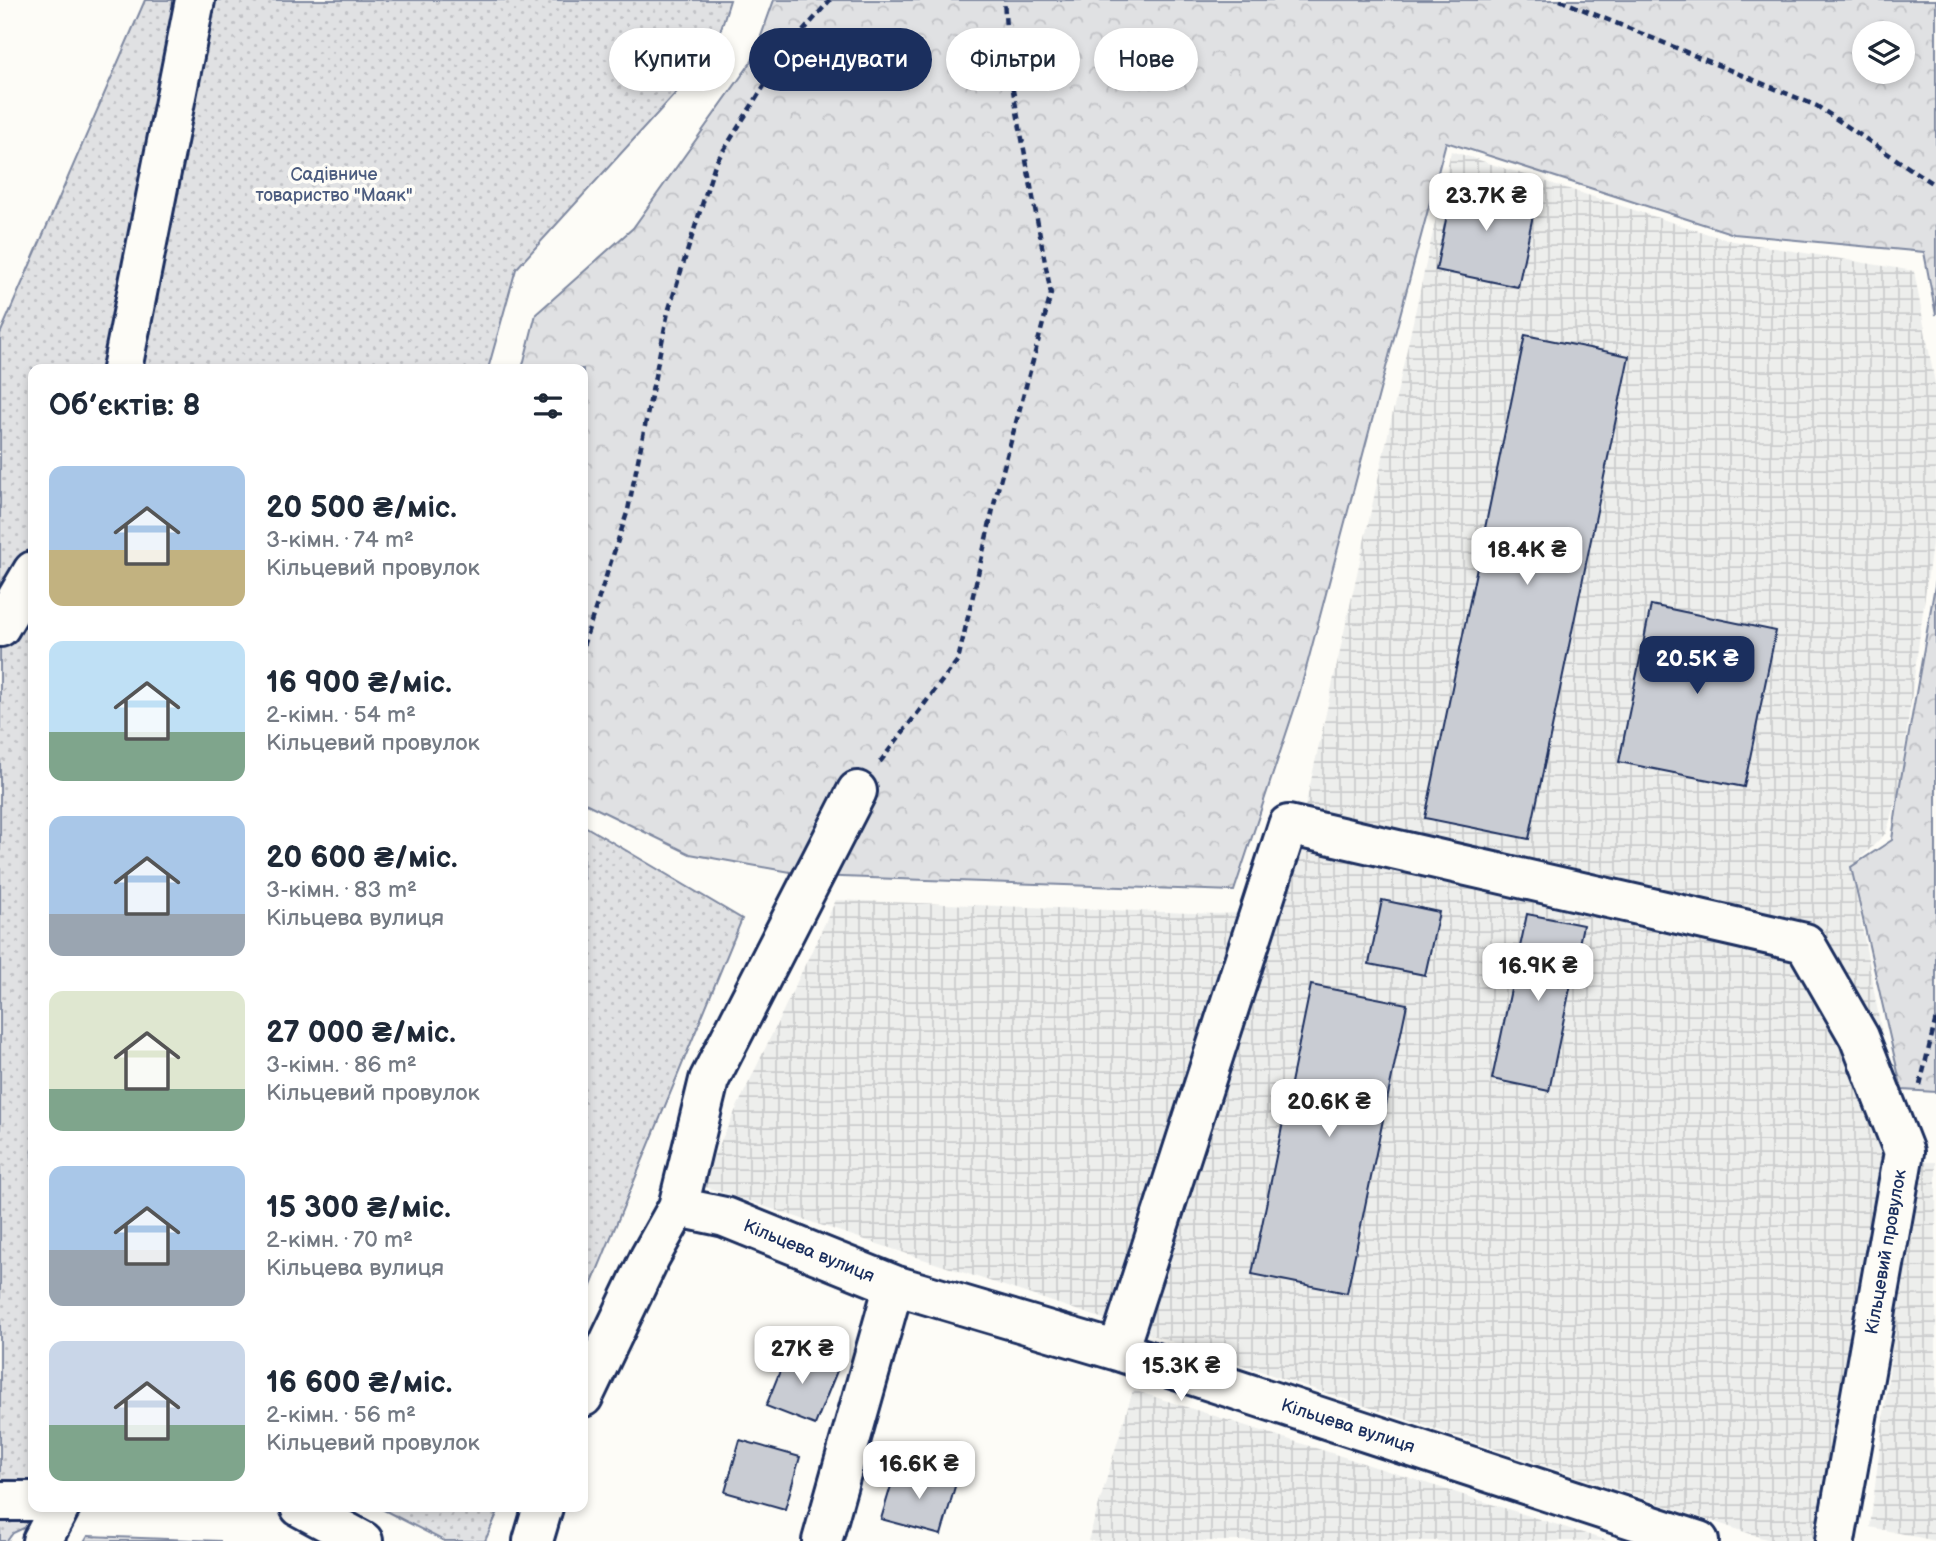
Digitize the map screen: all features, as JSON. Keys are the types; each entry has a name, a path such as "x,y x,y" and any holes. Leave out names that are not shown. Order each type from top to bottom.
{"street":[{"path":"123,364 195,0"},
{"path":"0,626 28,579"},
{"path":"588,1387 650,1257 678,1207 709,1080 858,791"},
{"name":"Кільцевий провулок","path":"1118,1351 1288,825 1805,943 1859,1037 1904,1152 1835,1541"},
{"name":"Кільцева вулиця","path":"678,1207 725,1217 894,1285 1118,1351 1699,1541"},
{"path":"822,1541 894,1285"},
{"path":"0,1501 28,1502"},
{"path":"42,1541 57,1512"},
{"path":"309,1512 363,1541"},
{"path":"533,1541 542,1512"}],"path":[{"path":"588,631 628,510 668,313 715,164 786,51 830,0"},
{"path":"858,791 958,660 996,496 1051,295 1009,69 1003,0"},
{"path":"1560,0 1817,106 1936,186"}],"shaded area":[{"path":"1451,151 1727,240 1914,271 1936,389 1936,514 1899,790 1886,833 1851,868 1904,1152 1813,1541 1772,1541 700,1185 836,900 1218,914 1282,911"},
{"path":"1915,1162 1936,1162 1936,1541 1870,1527"},
{"path":"1133,1390 1608,1541 1088,1541"}],"green space":[{"name":"Садівниче товариство \"Маяк\"","path":"145,0 730,0 721,28 609,28 609,91 678,91 516,269 489,364 28,364 28,1512 57,1512 13,1533 7,1541 0,1541 0,334"},
{"path":"774,0 1936,0 1936,315 1924,252 1734,234 1446,142 1299,695 1234,891 813,876 690,854 588,804 588,364 523,364 536,314 633,228 731,91 735,91 735,85 749,65 749,91 932,91 932,28 764,28"},
{"path":"1936,580 1936,1092 1902,1090 1851,867 1892,840"},
{"path":"588,828 742,919 588,1293"},
{"path":"388,1512 498,1512 485,1541 444,1541"},
{"path":"88,1536 221,1541 85,1541"}],"building":[{"path":"1454,179 1537,196 1518,287 1436,270"},
{"path":"1525,335 1629,356 1529,839 1425,818"},
{"path":"1651,605 1776,631 1744,787 1619,762"},
{"path":"1382,900 1439,912 1425,975 1369,964"},
{"path":"1527,914 1583,925 1549,1091 1492,1079"},
{"path":"1311,985 1407,1004 1347,1293 1252,1274"},
{"path":"790,1346 839,1366 815,1425 766,1406"},
{"path":"740,1440 800,1457 785,1509 725,1492"},
{"path":"897,1466 956,1483 941,1535 881,1519"}]}
